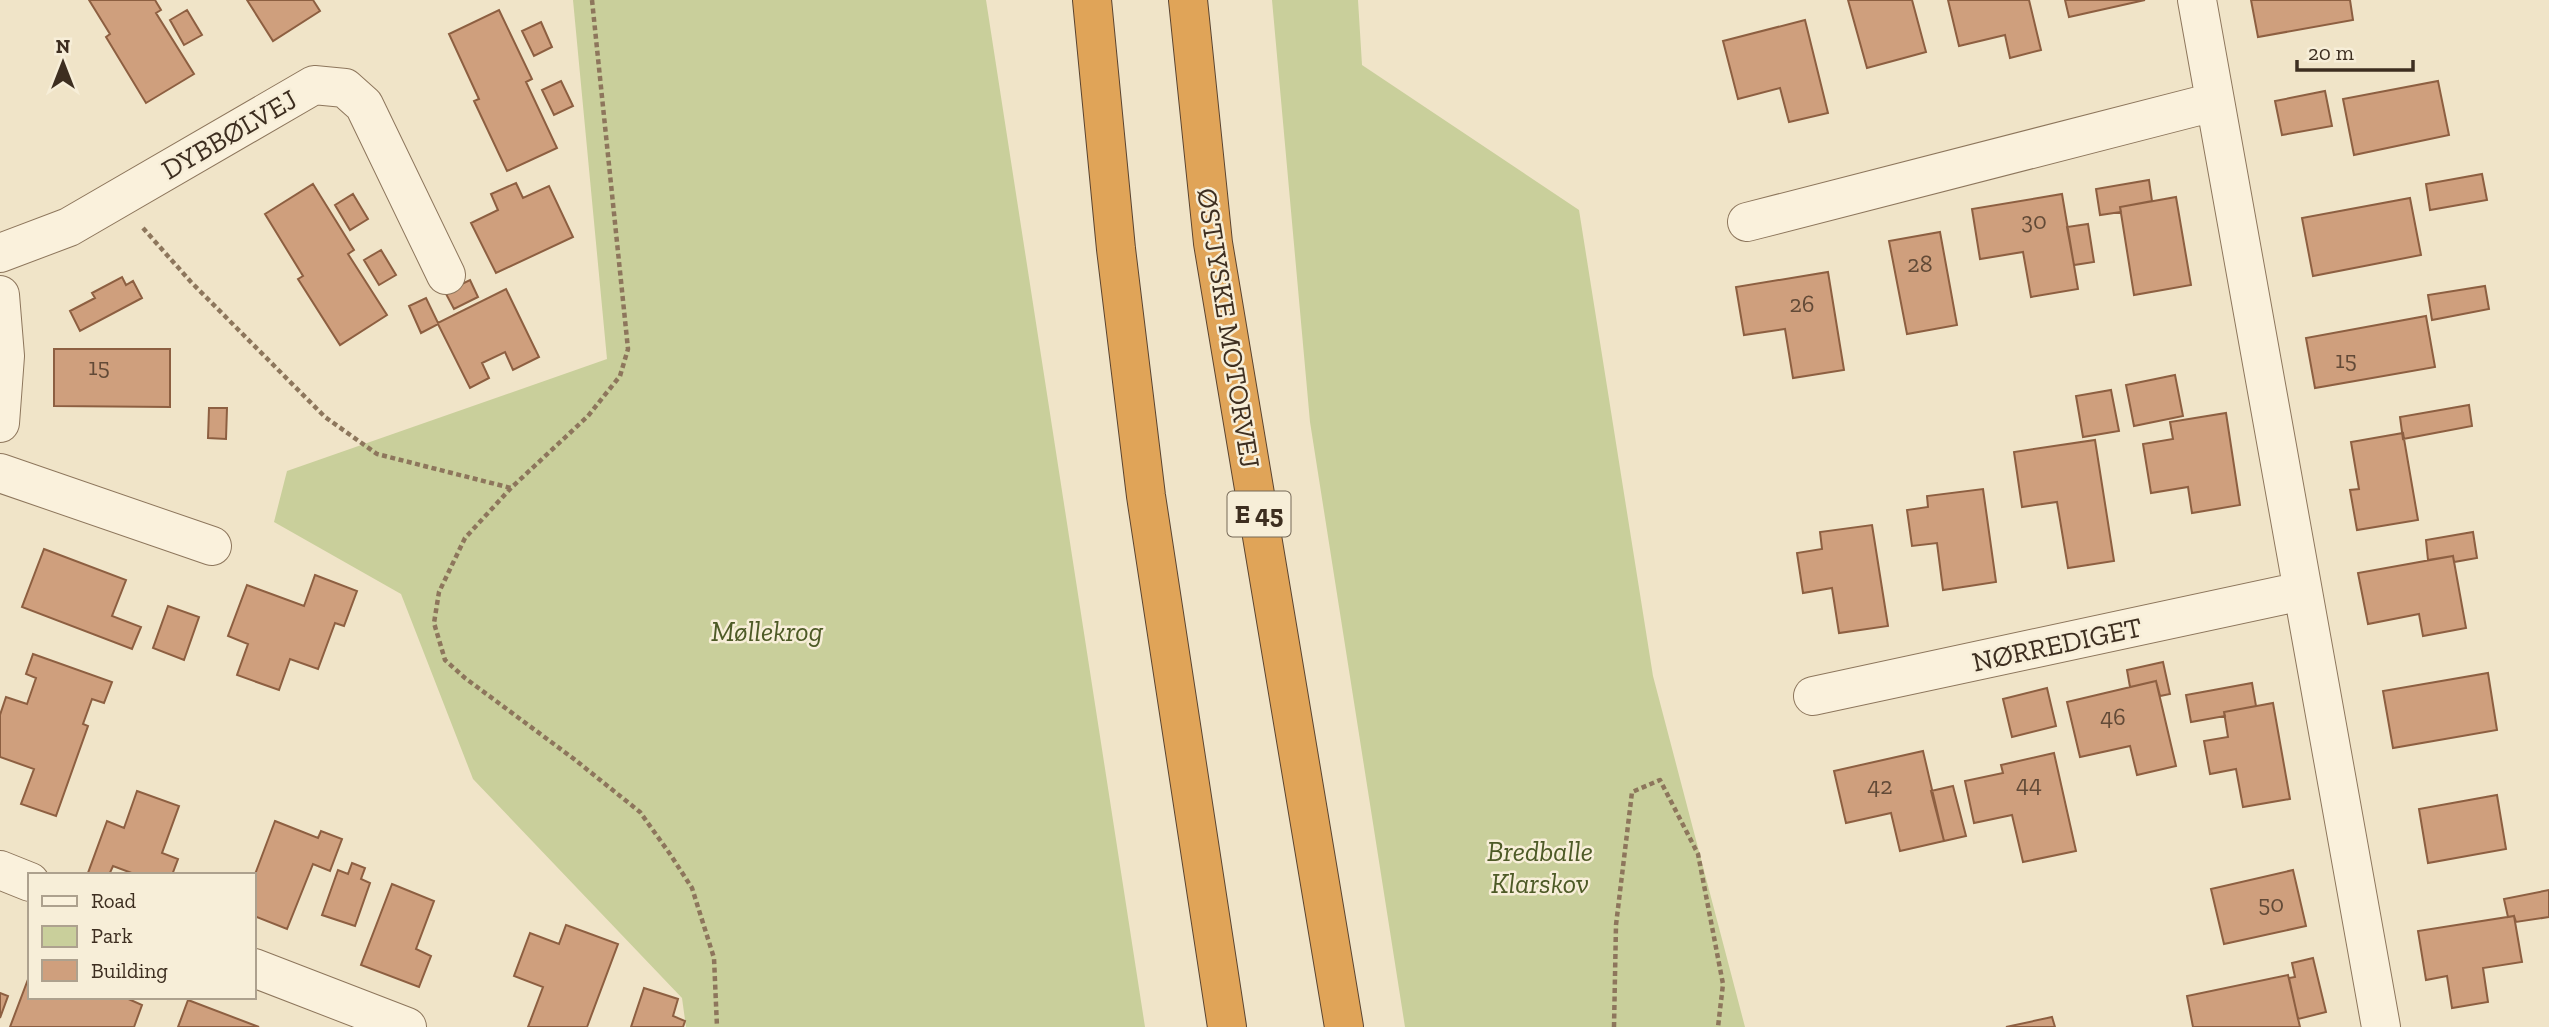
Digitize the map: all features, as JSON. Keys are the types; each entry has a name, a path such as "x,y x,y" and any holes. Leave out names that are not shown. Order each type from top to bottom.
{"highway":[{"path":"1091,0 1116,249 1146,496 1227,1027"},
{"name":"ØSTJYSKE MOTORVEJ","path":"1188,0 1213,243 1344,1027"}],"street":[{"path":"2197,0 2381,1027"},
{"name":"DYBBØLVEJ","path":"0,253 69,226 314,85 345,88 364,105 446,275"},
{"path":"1747,222 2214,102"},
{"path":"0,295 5,356 0,423"},
{"path":"0,473 212,547"},
{"name":"NØRREDIGET","path":"1813,696 2302,592"},
{"path":"0,870 28,881"},
{"path":"256,969 407,1027"}],"path":[{"path":"592,0 628,349 620,376 588,416 510,488 465,538 439,592 434,623 444,660 574,758 640,812 692,888 714,958 717,1027"},
{"path":"117,199 191,282 325,417 377,454 510,488"},
{"path":"1614,1027 1616,925 1632,792 1660,780 1698,854 1723,984 1717,1027"}],"green space":[{"name":"Møllekrog","path":"573,0 986,0 1145,1027 686,1027 682,998 473,779 401,594 274,522 287,471 607,359"},
{"name":"Bredballe Klarskov","path":"1272,0 1358,0 1362,65 1579,210 1653,676 1745,1027 1405,1027 1310,422"}],"building":[{"path":"89,0 155,0 161,10 156,13 194,74 146,103 106,37 110,34"},
{"path":"247,0 313,0 320,11 273,41"},
{"path":"1848,0 1912,0 1926,52 1867,68"},
{"path":"1948,0 2029,0 2041,50 2010,58 2005,35 1959,46"},
{"path":"2065,0 2145,0 2069,17"},
{"path":"2251,0 2350,0 2353,20 2258,37"},
{"path":"187,10 202,35 184,45 170,20"},
{"path":"499,10 532,79 526,82 557,148 507,171 474,101 479,99 449,34"},
{"path":"1805,20 1828,113 1789,122 1780,88 1738,99 1723,41"},
{"path":"541,22 552,47 534,56 522,31"},
{"path":"561,81 573,106 554,115 542,90"},
{"path":"2438,81 2449,135 2354,155 2343,99"},
{"path":"2325,91 2332,126 2282,135 2275,101"},
{"path":"2482,174 2487,200 2430,210 2426,184"},
{"path":"2149,180 2152,201 2120,207 2121,212 2100,215 2096,189"},
{"path":"516,183 523,198 549,186 573,237 496,273 471,223 498,210 491,194"},
{"path":"313,184 354,250 348,254 387,315 340,345 298,279 303,276 265,214"},
{"path":"353,194 368,219 350,230 335,205"},
{"path":"2062,194 2078,289 2031,297 2023,252 1980,259 1972,209"},
{"path":"2176,197 2191,285 2134,295 2120,207"},
{"path":"2410,198 2421,255 2313,276 2302,218"},
{"path":"2088,224 2094,262 2074,265 2067,227"},
{"path":"1940,232 1957,325 1907,334 1889,241"},
{"path":"381,250 396,275 379,285 364,260"},
{"path":"1828,272 1844,370 1793,378 1785,329 1744,335 1736,287"},
{"path":"122,277 126,285 133,281 142,298 80,331 70,311 95,298 92,293"},
{"path":"470,280 478,297 454,309 445,292"},
{"path":"2485,286 2489,309 2432,320 2428,295"},
{"path":"506,289 539,357 513,370 505,352 482,363 489,378 470,388 438,324 421,333 409,306 426,298 438,323"},
{"path":"2426,316 2435,367 2315,388 2306,338"},
{"path":"54,349 170,349 170,407 54,406"},
{"path":"2175,375 2183,416 2134,426 2126,385"},
{"path":"2111,390 2119,431 2083,437 2076,396"},
{"path":"2469,405 2472,426 2403,439 2400,417"},
{"path":"209,408 227,408 226,439 208,438"},
{"path":"2226,413 2240,505 2192,513 2188,487 2151,493 2143,444 2173,439 2170,422"},
{"path":"2403,433 2418,520 2357,530 2350,490 2359,489 2351,442"},
{"path":"2095,440 2114,561 2068,568 2057,502 2022,507 2014,452"},
{"path":"1983,489 1996,582 1943,590 1937,543 1912,546 1907,510 1928,507 1927,496"},
{"path":"1872,525 1888,626 1839,633 1832,588 1803,593 1797,553 1822,549 1820,532"},
{"path":"2473,532 2477,558 2454,562 2453,556 2428,560 2426,540"},
{"path":"44,549 126,580 112,616 141,627 132,649 22,607"},
{"path":"2453,556 2466,628 2423,636 2419,614 2368,624 2358,573"},
{"path":"315,575 357,591 344,626 335,623 318,669 290,659 279,690 237,675 248,644 228,636 247,585 304,606"},
{"path":"168,606 199,617 184,660 153,648"},
{"path":"33,654 112,682 104,703 92,699 83,724 88,726 56,816 21,804 34,769 0,757 0,715 6,697 27,704 36,678 26,674"},
{"path":"2163,662 2170,694 2160,696 2156,681 2130,687 2127,670"},
{"path":"2488,673 2497,730 2393,748 2383,691"},
{"path":"2156,681 2176,766 2137,775 2130,746 2080,757 2067,702"},
{"path":"2252,683 2256,706 2224,712 2225,716 2191,722 2186,695"},
{"path":"2047,688 2056,726 2012,737 2003,699"},
{"path":"2273,703 2290,799 2243,807 2236,769 2210,774 2204,741 2228,737 2224,712"},
{"path":"1923,751 1944,841 1900,851 1891,813 1846,823 1834,771"},
{"path":"2054,753 2076,851 2023,862 2012,815 1974,823 1965,781 2003,773 2001,765"},
{"path":"1953,786 1966,836 1944,841 1931,791"},
{"path":"137,791 179,806 162,853 178,859 173,873 132,873 113,866 110,873 88,873 107,821 124,828"},
{"path":"2497,795 2506,849 2428,863 2419,809"},
{"path":"275,821 318,838 321,831 342,839 330,871 313,864 287,929 256,917 256,873"},
{"path":"352,863 365,868 361,879 370,883 355,926 322,915 338,870 348,874"},
{"path":"2293,870 2306,926 2224,944 2211,889"},
{"path":"392,884 434,901 416,949 431,956 419,987 361,965"},
{"path":"2549,890 2549,917 2516,922 2514,916 2508,917 2504,899"},
{"path":"2514,916 2522,962 2483,968 2488,1002 2452,1008 2447,976 2426,980 2418,931"},
{"path":"566,925 618,944 587,1027 528,1027 543,987 514,976 530,933 559,944"},
{"path":"2313,958 2326,1012 2298,1019 2289,978 2295,977 2292,963"},
{"path":"2288,975 2300,1027 2193,1027 2187,996"},
{"path":"28,979 28,999 128,999 142,1005 134,1027 10,1027"},
{"path":"644,988 678,999 673,1016 685,1021 683,1027 631,1027"},
{"path":"0,993 8,996 0,1018"},
{"path":"188,1000 259,1027 178,1027"},
{"path":"2052,1017 2055,1027 2006,1027"}]}
